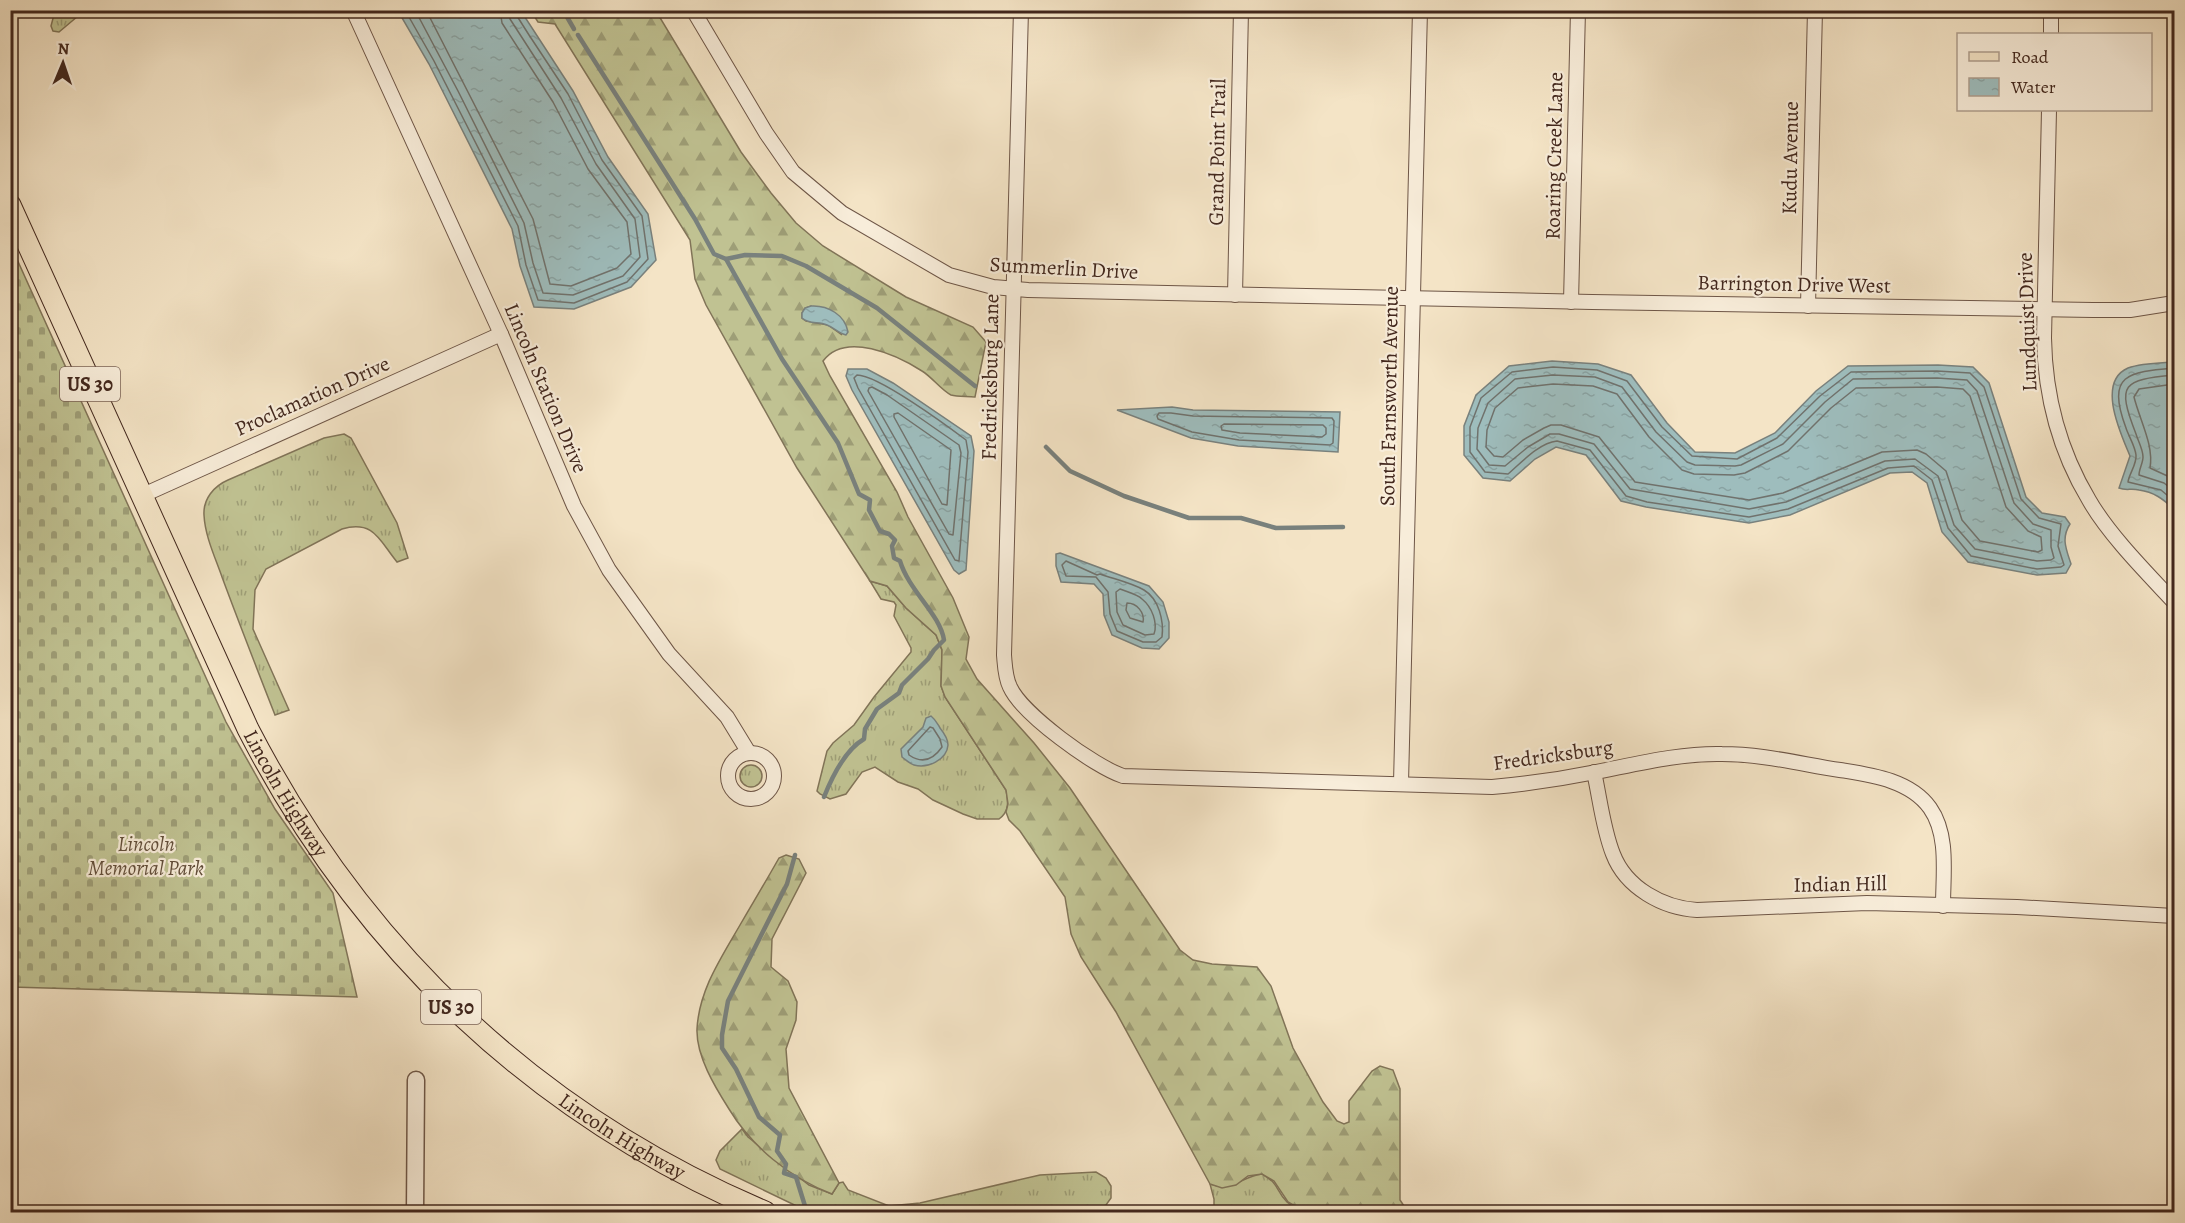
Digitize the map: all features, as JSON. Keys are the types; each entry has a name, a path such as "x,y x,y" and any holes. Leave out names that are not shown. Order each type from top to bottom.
{"main road":[{"name":"Lincoln Highway","path":"10,205 248,729 276,784 318,849 397,949 463,1018 514,1061 589,1118 700,1182 765,1212"}],"street":[{"name":"Lincoln Station Drive","path":"353,10 501,334 574,506 609,570 669,654 727,717 749,753"},
{"name":"Summerlin Drive","path":"693,10 766,133 793,172 842,213 949,275 993,288 1013,290 1413,299"},
{"name":"Fredricksburg Lane","path":"1021,10 1004,655 1005,672 1010,688 1021,704"},
{"name":"Grand Point Trail","path":"1235,295 1241,10"},
{"name":"South Farnsworth Avenue","path":"1401,783 1420,10"},
{"name":"Roaring Creek Lane","path":"1571,302 1578,10"},
{"name":"Kudu Avenue","path":"1808,306 1815,10"},
{"path":"2051,10 2051,33"},
{"name":"Lundquist Drive","path":"2049,111 2044,309 2045,373 2050,403 2074,474 2090,502 2175,602"},
{"name":"Barrington Drive West","path":"1413,299 2130,310 2175,303"},
{"name":"Proclamation Drive","path":"141,496 501,334"},
{"name":"Fredricksburg","path":"1021,704 1056,734 1108,772 1123,776 1492,786 1549,781 1669,758 1721,754 1746,755 1846,771 1900,784 1922,797 1936,817 1943,848 1943,906"},
{"name":"Indian Hill","path":"1594,772 1613,857 1632,882 1650,897 1680,909 1857,904 2038,908 2175,916"},
{"path":"415,1212 416,1080"}],"green space":[{"path":"55,10 84,11 59,32 53,31 51,26"},
{"path":"531,11 656,11 741,152 796,223 823,246 906,297 973,327 986,342 975,397 951,395 926,374 899,358 871,349 844,348 833,352 823,361 897,492 908,517 953,598 969,637 966,659 977,679 1034,743 1070,788 1180,950 1193,960 1212,964 1257,967 1271,986 1293,1048 1323,1102 1337,1121 1344,1124 1349,1122 1349,1101 1372,1071 1380,1066 1393,1070 1400,1089 1400,1200 1408,1212 1304,1211 1288,1202 1274,1181 1262,1174 1248,1176 1236,1185 1222,1188 1210,1184 1116,1012 1081,957 1071,934 1065,897 1020,831 1009,820 1006,812 1008,804 1006,790 945,697 941,686 942,650 936,635 906,608 887,586 870,581 797,468 706,305 695,279 690,240 555,24 538,22","holes":["811,306 842,335 828,325 806,321 802,318 805,308"]},
{"name":"Lincoln Memorial Park","path":"11,246 226,722 275,809 333,893 357,997 11,987"},
{"path":"344,434 351,438 397,523 408,558 397,562 375,534 362,527 353,527 342,529 266,569 255,590 253,629 289,710 275,715 206,531 205,504 214,489 228,480 324,438"},
{"path":"870,581 887,586 906,608 936,635 942,650 941,686 945,697 1006,790 1007,809 999,819 977,819 963,814 933,800 918,789 898,782 875,767 862,772 846,794 830,799 817,791 827,751 854,725 911,652 894,616 896,605 894,602 881,599"},
{"path":"751,765 759,768 762,776 759,784 751,787 743,784 740,776 743,768"},
{"path":"786,855 799,859 806,873 772,939 771,967 788,981 797,1002 796,1020 786,1049 789,1088 839,1183 832,1194 787,1170 773,1160 749,1136 738,1123 712,1081 703,1060 698,1039 697,1029 702,1001 712,975 779,858"},
{"path":"742,1129 748,1137 809,1185 832,1194 839,1183 843,1182 848,1190 889,1206 920,1203 1040,1175 1096,1172 1106,1178 1111,1186 1111,1198 1106,1205 1091,1212 809,1212 720,1169 716,1160 720,1151"},
{"path":"1262,1174 1275,1184 1287,1202 1302,1210 1315,1212 1214,1212 1214,1199 1210,1184 1231,1185"},
{"path":"1315,1212 1361,1212 1333,1213"}],"water":[{"path":"398,11 521,11 573,91 608,157 648,214 656,260 631,287 574,309 534,307 520,266 512,229 429,64"},
{"path":"824,307 835,312 846,326 848,332 846,335 827,325 802,318 805,308"},
{"path":"1552,361 1598,364 1631,375 1667,423 1695,452 1735,453 1775,433 1816,391 1848,366 1973,367 1989,383 2026,497 2042,513 2065,517 2070,524 2065,539 2071,564 2066,573 2037,575 1968,562 1942,532 1927,483 1912,472 1890,473 1790,515 1749,523 1621,501 1586,455 1556,447 1535,459 1510,481 1483,478 1464,455 1464,426 1476,395 1509,366"},
{"path":"2174,362 2174,509 2149,492 2119,488 2130,456 2117,422 2112,396 2119,375 2128,368"},
{"path":"848,369 867,369 893,383 971,436 974,451 966,570 959,574 954,570 852,390 846,376"},
{"path":"1172,407 1193,410 1340,412 1338,452 1238,446 1191,438 1117,410"},
{"path":"1060,553 1149,586 1163,602 1169,622 1169,638 1159,649 1142,648 1112,635 1104,615 1103,594 1094,584 1061,582 1056,566 1056,554"},
{"path":"931,716 947,738 947,750 936,762 925,766 912,764 902,757 901,749 923,727 926,718"}],"waterway":[{"path":"563,10 574,29"},
{"path":"578,35 695,219 714,254 726,259 745,255 782,256 806,266 877,308 975,386"},
{"path":"726,259 782,359 838,443 859,494 870,500 869,510 880,531 889,534 895,540 892,546 894,558 900,561 910,582 937,621 944,640 902,685 899,693 877,709 865,729 864,739 845,757 824,797"},
{"path":"1046,447 1070,471 1124,496 1189,518 1241,518 1276,528 1343,527"},
{"path":"795,855 787,884 728,1001 722,1048 736,1069 759,1117 780,1135 777,1151 786,1164 784,1173 796,1177 805,1206"}]}
